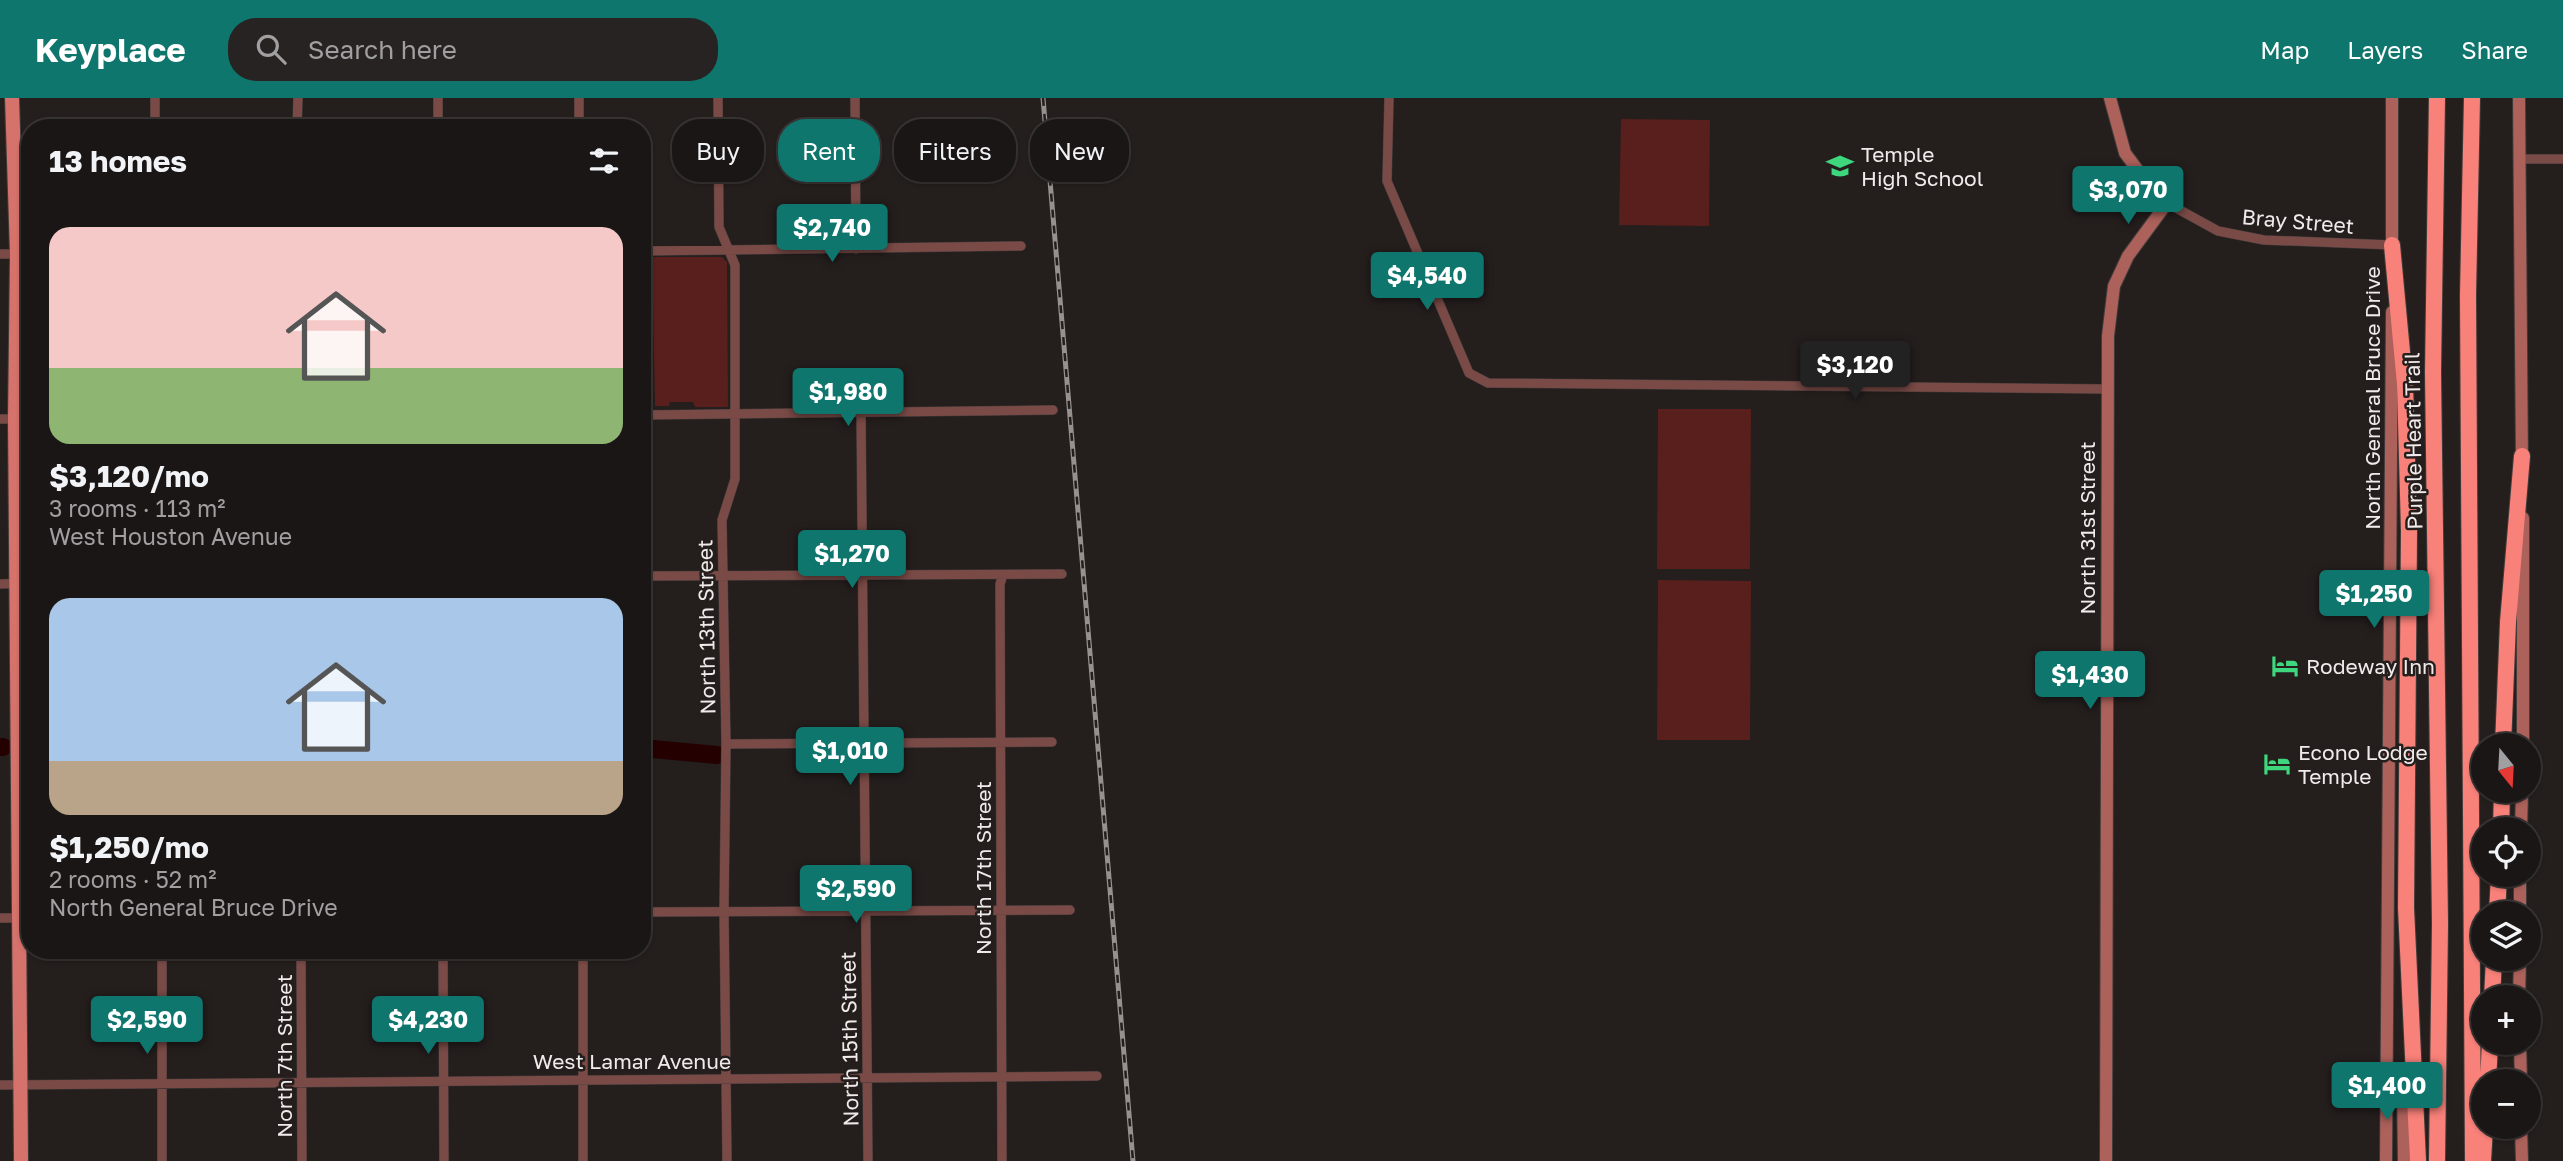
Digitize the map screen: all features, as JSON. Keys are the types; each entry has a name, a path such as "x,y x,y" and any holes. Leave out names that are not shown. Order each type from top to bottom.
{"highway":[{"name":"Purple Heart Trail","path":"2437,98 2433,372 2440,924 2437,1161"},
{"path":"2472,98 2468,323 2473,1161"},
{"path":"2392,245 2405,384 2408,491 2406,908 2418,1161"},
{"path":"2504,733 2508,622 2522,456"},
{"path":"2483,1161 2484,1139"}],"main road":[{"path":"12,98 21,226"},
{"path":"2110,98 2125,153 2151,188 2167,203"},
{"name":"North General Bruce Drive","path":"2386,1161 2392,98"},
{"path":"2519,98 2525,590 2523,733"},
{"name":"North 31st Street","path":"2106,1161 2108,336 2114,286 2128,256 2167,203"},
{"path":"21,295 15,419 21,543"},
{"path":"21,1161 24,959"},
{"path":"2386,1077 2403,1094 2404,1161"},
{"path":"2513,1161 2514,1139"},
{"path":"2522,1139 2522,1161"}],"street":[{"path":"155,98 155,119"},
{"path":"298,98 298,119"},
{"path":"438,98 438,119"},
{"path":"579,98 579,119"},
{"name":"North 13th Street","path":"718,98 719,227 735,265 735,479 722,520 726,744 724,911 727,1161"},
{"path":"855,98 856,249"},
{"path":"1389,98 1387,181 1469,373 1488,383 2107,389"},
{"path":"2519,159 2563,159"},
{"name":"Bray Street","path":"2167,203 2218,231 2264,240 2392,245"},
{"path":"651,251 1021,247"},
{"path":"0,254 21,254"},
{"path":"651,415 1054,410"},
{"name":"North 15th Street","path":"861,413 868,1161"},
{"path":"651,576 1062,574"},
{"name":"North 17th Street","path":"1002,1161 1000,584 1003,575"},
{"path":"0,584 21,584"},
{"path":"726,744 1052,742"},
{"path":"651,912 1070,910"},
{"path":"0,918 21,918"},
{"path":"162,959 162,1161"},
{"name":"North 7th Street","path":"301,959 302,1161"},
{"path":"443,959 444,1161"},
{"path":"583,959 583,1161"},
{"name":"West Lamar Avenue","path":"0,1085 1097,1076"}],"shaded area":[{"path":"1621,119 1710,120 1709,226 1619,225"},
{"path":"652,257 722,257 727,262 728,407 695,407 693,402 670,402 669,406 655,406"},
{"path":"1658,409 1751,409 1750,569 1657,569"},
{"path":"1658,580 1751,581 1750,740 1657,740"}],"waterway":[{"path":"651,749 717,755"}],"railway":[{"path":"1043,98 1133,1161"}],"place":[{"name":"Temple High School","path":"1840,166"},
{"name":"Rodeway Inn","path":"2285,666"},
{"name":"Econo Lodge Temple","path":"2277,764"}]}
